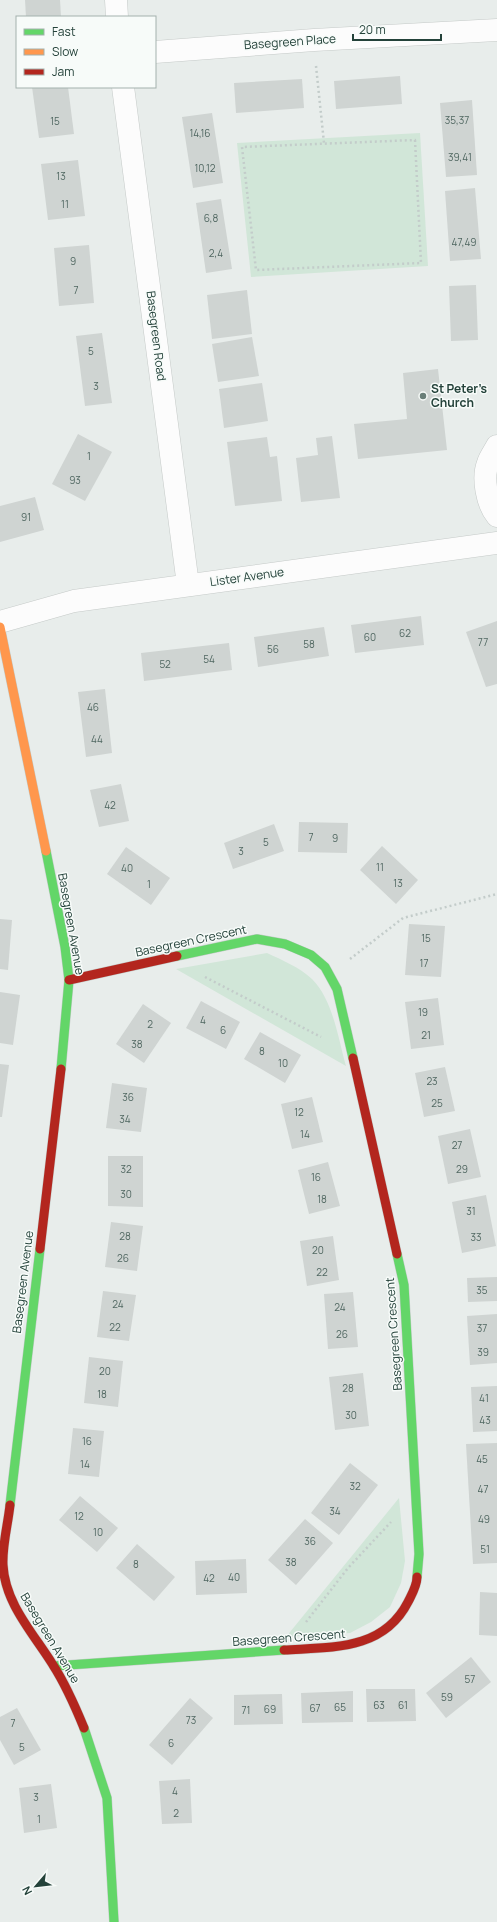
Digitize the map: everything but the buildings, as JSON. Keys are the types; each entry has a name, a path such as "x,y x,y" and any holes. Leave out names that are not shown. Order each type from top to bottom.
{"street":[{"path":"116,0 117,16"},
{"name":"Basegreen Place","path":"156,52 314,40 497,30"},
{"name":"Basegreen Road","path":"123,88 188,585"},
{"path":"497,446 487,464 486,480 488,497 497,516"},
{"name":"Lister Avenue","path":"0,622 74,601 497,543"},
{"name":"Basegreen Avenue","path":"0,627 65,947 69,980 65,1035 3,1565 7,1589 17,1611 54,1666 71,1697 86,1732 107,1798 114,1922"},
{"name":"Basegreen Crescent","path":"54,1666 353,1645 379,1635 403,1612 417,1584 419,1554 404,1285 337,989 325,967 305,952 282,943 257,939 69,980"}],"path":[{"path":"314,40 324,144"},
{"path":"415,140 421,263 256,270 242,147 324,144 415,140"},
{"path":"329,975 403,918 497,894"},
{"path":"167,958 352,1053"},
{"path":"284,1650 348,1568 416,1495"}],"green space":[{"path":"420,133 428,266 251,277 237,143"},
{"path":"267,953 302,971 312,979 319,988 330,1008 346,1066 176,969"},
{"path":"399,1498 405,1561 401,1583 390,1607 371,1622 350,1633 286,1637"}],"traffic: fast":[{"path":"46,851 65,947 69,980 61,1069"},
{"path":"177,956 257,939 285,944 311,955 325,967 337,989 353,1058"},
{"path":"10,1505 40,1249"},
{"path":"397,1254 404,1285 419,1554 417,1577"},
{"path":"54,1666 284,1650"},
{"path":"84,1728 107,1798 114,1922"}],"traffic: slow":[{"path":"0,627 46,851"}],"traffic: jam":[{"path":"69,980 177,956"},
{"path":"353,1058 397,1254"},
{"path":"40,1249 61,1069"},
{"path":"10,1505 3,1558 5,1579 9,1593 29,1630 62,1680 84,1728"},
{"path":"284,1650 320,1648 354,1643 370,1638 385,1630 397,1618 408,1602 413,1593 417,1577"}],"place":[{"name":"St Peter’s Church","path":"423,396"}]}
